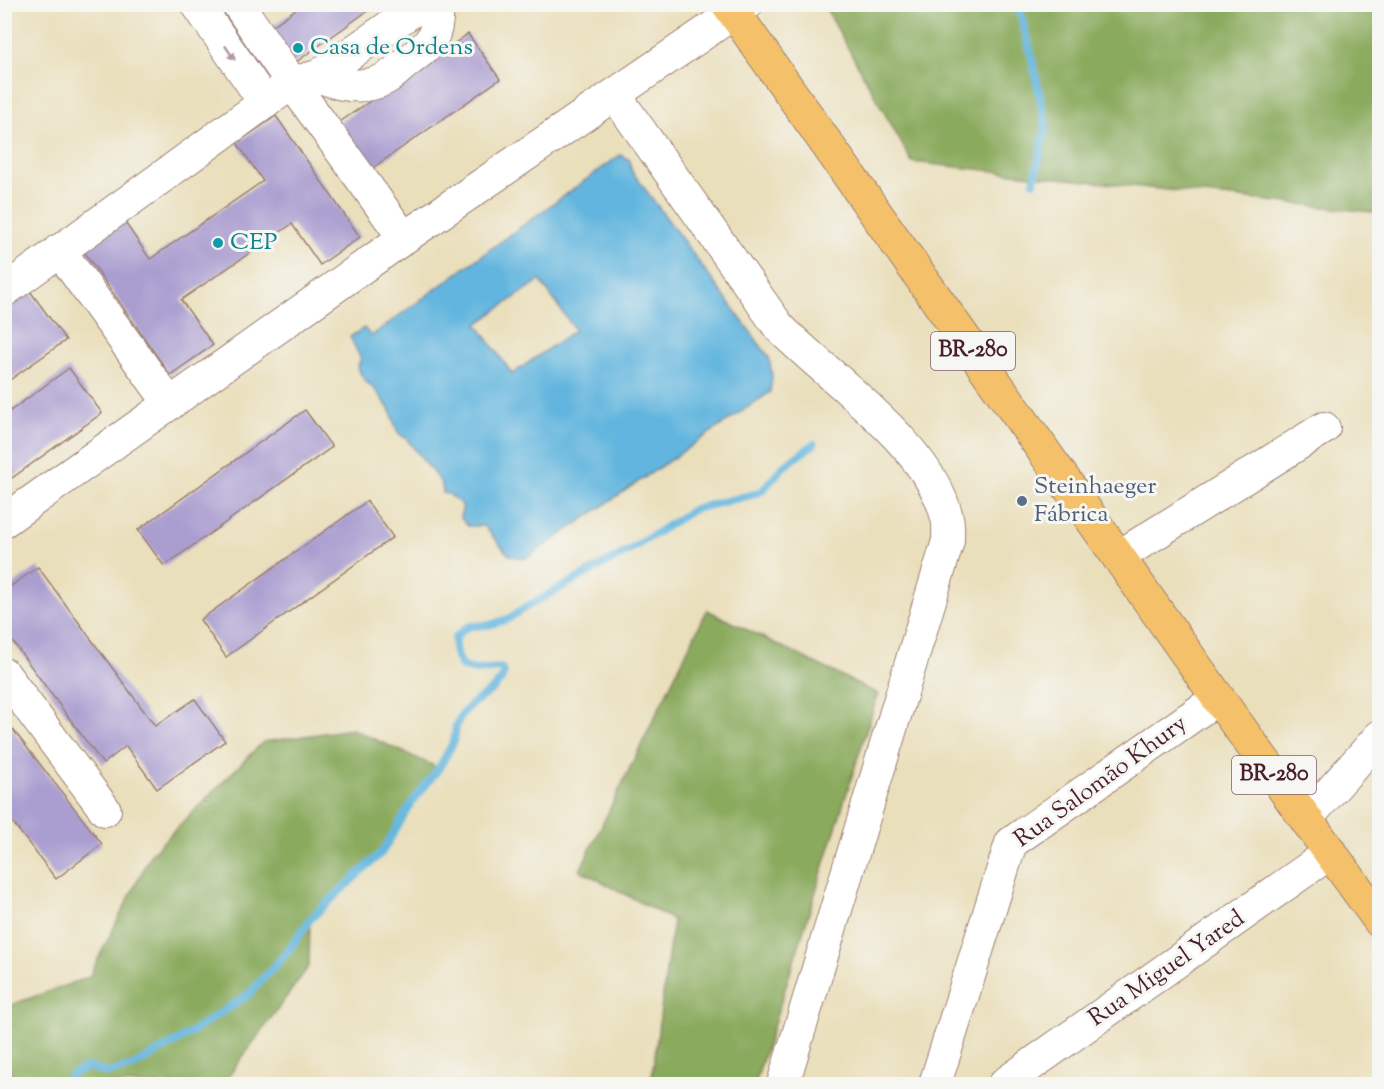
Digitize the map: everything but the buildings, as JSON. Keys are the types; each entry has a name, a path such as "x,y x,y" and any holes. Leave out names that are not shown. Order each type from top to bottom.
{"highway":[{"name":"BR-280","path":"736,7 1118,557 1380,921"}],"street":[{"path":"197,4 265,103"},
{"path":"238,4 305,80 404,238"},
{"path":"4,291 265,103 305,80 422,4"},
{"path":"305,80 337,85 365,85 385,79 428,46 435,33 437,4"},
{"path":"4,521 404,238 615,95 736,7"},
{"path":"615,95 779,327 886,425 913,454 942,501 948,519 948,540 945,552 783,1084"},
{"path":"59,250 170,404"},
{"path":"1118,557 1324,428"},
{"path":"4,674 105,810"},
{"name":"Rua Salomão Khury","path":"935,1084 1011,843 1218,698"},
{"path":"1306,819 1380,736"},
{"name":"Rua Miguel Yared","path":"1004,1084 1330,853"}],"green space":[{"path":"824,5 1379,5 1379,213 912,162"},
{"path":"707,610 878,694 755,1084 651,1084 673,920 580,870"},
{"path":"352,729 439,768 413,801 382,852 310,919 309,966 228,1077 231,1084 14,1084 5,1048 5,1007 89,977 151,854 263,742"}],"water":[{"path":"620,155 630,160 631,170 769,357 772,376 770,392 525,559 509,555 484,526 468,526 460,517 463,506 449,494 443,493 442,484 406,438 398,432 386,404 361,375 358,367 361,359 350,337 364,328 371,336","holes":["540,280 575,330 512,374 477,324"]}],"waterway":[{"path":"1018,4 1046,126 1034,182"},
{"path":"66,1084 72,1074 87,1067 107,1073 133,1066 176,1042 249,994 289,950 310,919 382,852 413,801 439,768 454,741 456,726 462,714 494,688 504,673 501,668 476,670 462,667 457,657 455,638 464,629 508,619 630,550 694,509 763,490 783,467 814,444"}],"place":[{"name":"Casa de Ordens","path":"298,48"},
{"name":"CEP","path":"218,243"},
{"name":"Steinhaeger Fábrica","path":"1022,501"}]}
